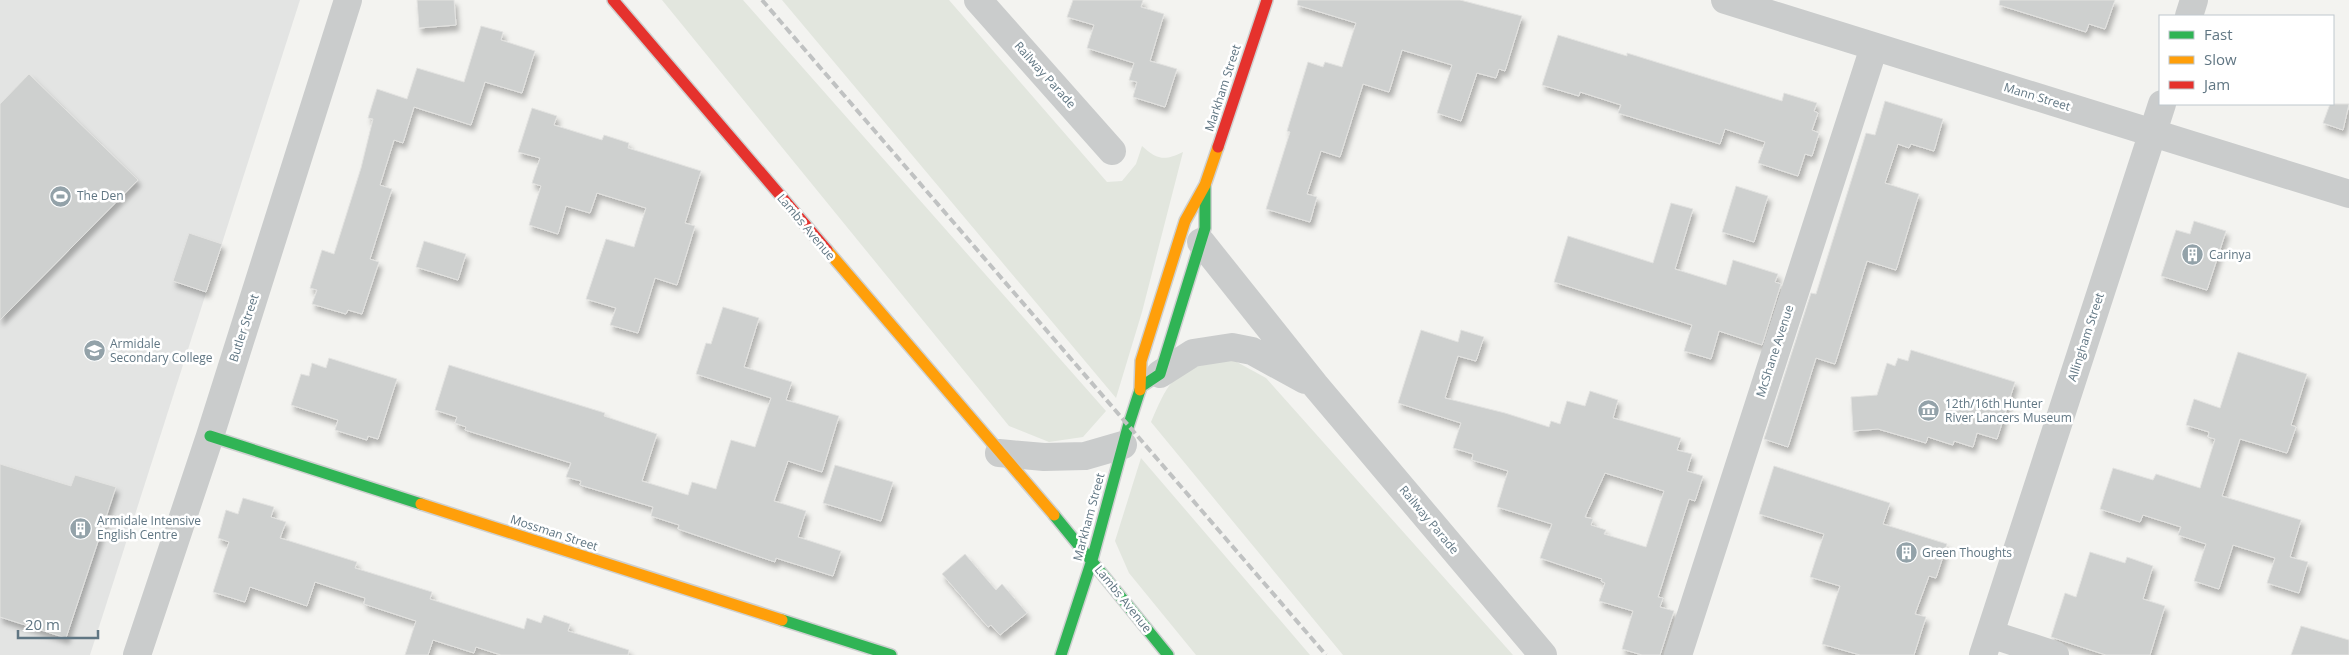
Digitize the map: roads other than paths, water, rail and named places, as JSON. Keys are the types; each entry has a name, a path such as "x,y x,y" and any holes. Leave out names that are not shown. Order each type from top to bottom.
{"street":[{"name":"Butler Street","path":"137,655 210,436 348,0"},
{"name":"Lambs Avenue","path":"613,0 1092,560 1114,590 1168,655"},
{"name":"Railway Parade","path":"978,0 1112,151"},
{"name":"Markham Street","path":"1151,380 1141,361 1185,221 1205,185 1266,0"},
{"name":"Mann Street","path":"1726,0 2349,194"},
{"path":"2189,15 2194,0"},
{"name":"McShane Avenue","path":"1678,655 1874,47"},
{"name":"Allingham Street","path":"1986,645 2162,105"},
{"name":"Markham Street","path":"1061,655 1092,560 1123,445 1151,380 1201,242 1205,228 1205,185"},
{"name":"Railway Parade","path":"1201,242 1315,385 1543,655"},
{"name":"Railway Parade","path":"1151,380 1193,353 1232,347 1252,351 1315,385"},
{"name":"Mossman Street","path":"210,436 891,655"},
{"path":"999,453 1044,458 1085,456 1123,445"},
{"path":"1986,645 2055,655"}],"railway":[{"path":"762,0 1326,655"}],"place":[{"name":"The Den","path":"61,196"},
{"name":"Carinya","path":"2193,255"},
{"name":"Armidale Secondary College","path":"94,351"},
{"name":"12th/16th Hunter River Lancers Museum","path":"1929,411"},
{"name":"Armidale Intensive English Centre","path":"81,528"},
{"name":"Green Thoughts","path":"1906,553"}]}
